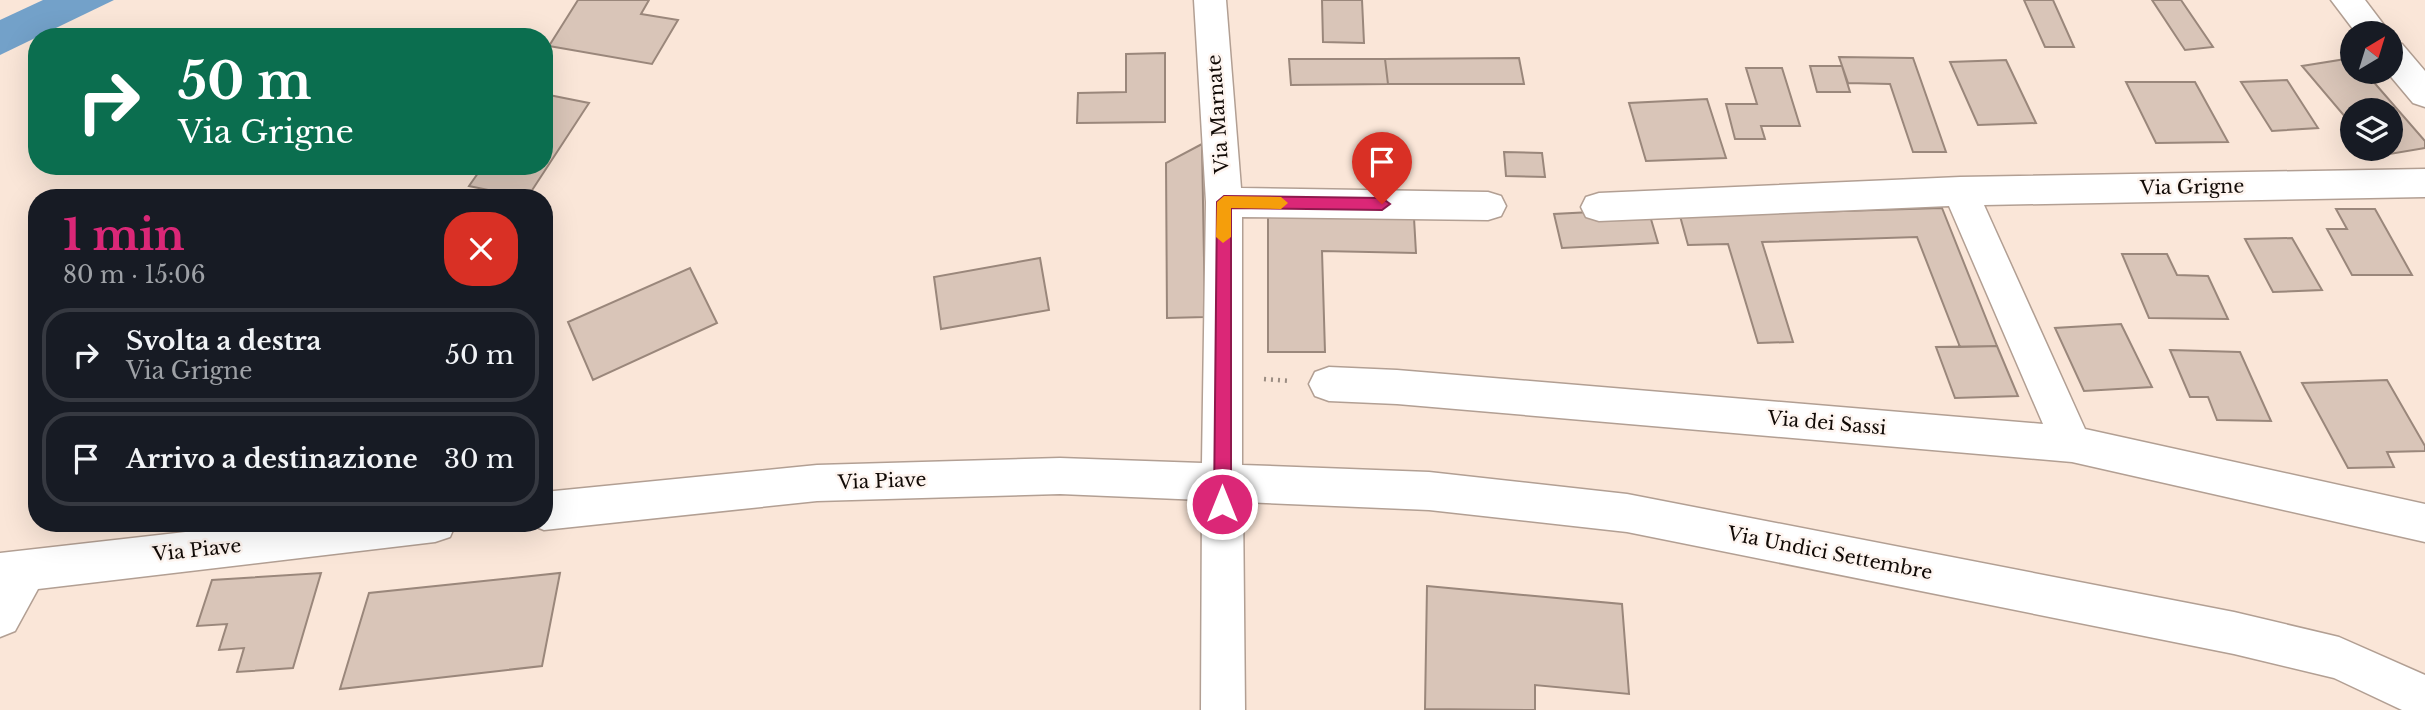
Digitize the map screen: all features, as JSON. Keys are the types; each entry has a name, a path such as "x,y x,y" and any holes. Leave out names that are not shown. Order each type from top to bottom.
{"street":[{"name":"Via Marnate","path":"1210,0 1224,202 1223,710"},
{"path":"2347,0 2364,21"},
{"path":"2403,68 2425,94"},
{"name":"Via Grigne","path":"1599,207 1960,191 2425,183"},
{"path":"1960,191 2072,444"},
{"path":"1224,202 1488,206"},
{"name":"Via dei Sassi","path":"1329,384 1398,387 2072,444 2425,523"},
{"name":"Via Piave","path":"553,510 817,482 1060,476 1222,481"},
{"name":"Via Undici Settembre","path":"1222,481 1429,491 1627,513 2234,633 2339,658 2425,698"},
{"name":"Via Piave","path":"13,571 356,532"},
{"path":"0,616 13,571"}],"path":[{"path":"1222,375 1329,384"}],"water":[{"path":"43,0 114,0 56,28 28,28 28,41 0,55 0,20"}],"building":[{"path":"578,0 649,0 641,14 678,20 652,64 553,47 553,40"},
{"path":"1322,0 1362,0 1364,43 1323,42"},
{"path":"2024,0 2053,0 2074,47 2045,47"},
{"path":"2152,0 2181,0 2213,47 2185,50"},
{"path":"1165,53 1165,122 1077,123 1078,93 1126,92 1126,54"},
{"path":"1839,57 1913,58 1946,152 1913,152 1890,84 1848,83"},
{"path":"1519,58 1524,84 1388,84 1385,59"},
{"path":"1289,59 1385,59 1388,84 1291,85"},
{"path":"2006,60 2036,123 1978,125 1950,62"},
{"path":"2340,60 2340,84 2375,84 2388,98 2340,98 2340,111 2302,66"},
{"path":"1810,66 1842,66 1850,92 1817,92"},
{"path":"1746,68 1782,68 1800,126 1761,126 1765,139 1735,139 1726,104 1757,104"},
{"path":"2287,80 2318,128 2272,131 2241,82"},
{"path":"2126,82 2195,82 2228,142 2156,143"},
{"path":"553,96 589,103 553,158"},
{"path":"1707,99 1726,158 1646,161 1629,103"},
{"path":"2403,116 2425,141 2425,148 2403,152"},
{"path":"1202,144 1205,317 1167,318 1166,163"},
{"path":"1504,152 1542,153 1545,177 1506,176"},
{"path":"477,175 542,175 533,189 484,189 469,186"},
{"path":"1942,208 1997,346 1960,347 1917,237 1762,242 1793,342 1758,343 1728,244 1688,245 1680,216"},
{"path":"1648,209 1658,243 1562,248 1554,214"},
{"path":"2336,209 2375,209 2412,275 2352,275 2327,229 2347,229"},
{"path":"1268,216 1414,218 1416,253 1322,251 1325,352 1268,352"},
{"path":"2292,238 2322,290 2273,292 2245,239"},
{"path":"2122,254 2167,254 2177,275 2208,276 2228,319 2149,318"},
{"path":"1040,258 1049,310 941,329 934,277"},
{"path":"690,268 717,323 593,380 568,322"},
{"path":"2121,324 2152,387 2084,391 2055,328"},
{"path":"1997,346 2018,396 1955,398 1936,347"},
{"path":"2170,350 2240,352 2271,421 2217,420 2208,397 2190,397"},
{"path":"2387,380 2425,446 2425,451 2387,452 2394,467 2348,468 2302,383"},
{"path":"321,573 293,668 237,672 244,648 219,650 227,624 197,626 212,580"},
{"path":"560,573 542,666 340,689 369,593"},
{"path":"1427,586 1622,604 1629,694 1535,685 1535,710 1425,709"}],"slow traffic":[{"path":"1223,237 1224,202 1281,203"}],"route":[{"path":"1222,504 1224,202 1382,204"}]}
